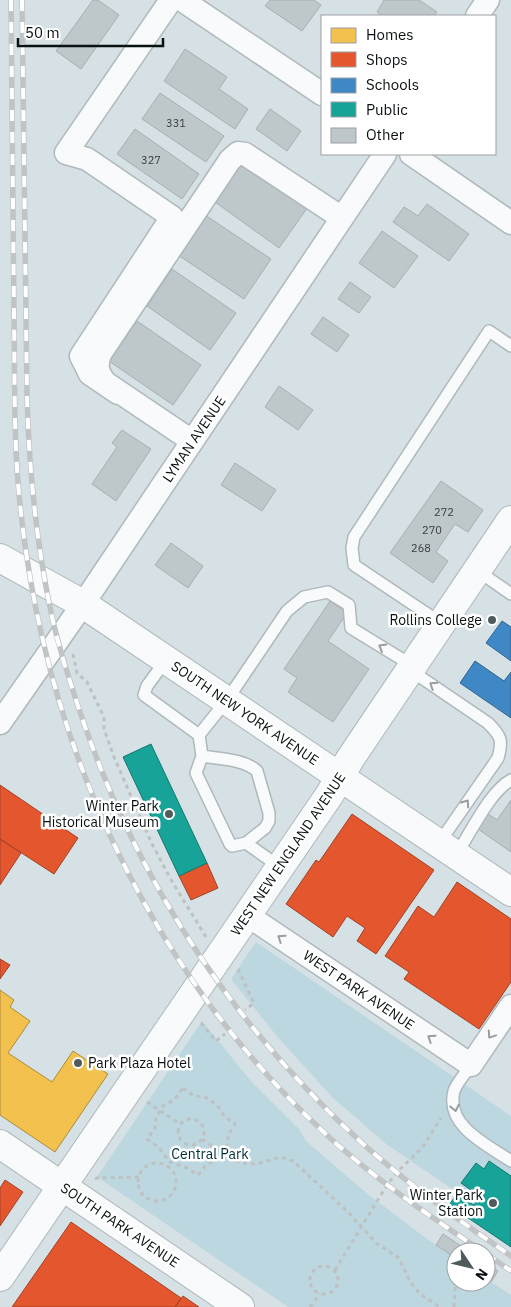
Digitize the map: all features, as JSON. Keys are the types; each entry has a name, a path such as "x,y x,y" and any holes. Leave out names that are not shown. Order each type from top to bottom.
{"street":[{"path":"171,0 66,153 87,159 172,217 81,356 90,374 192,441"},
{"path":"182,0 321,93"},
{"path":"478,15 488,0"},
{"path":"118,393 106,383 97,371 100,354 230,160 238,153 245,154 342,218"},
{"name":"LYMAN AVENUE","path":"0,724 83,604 384,155"},
{"path":"412,155 511,223"},
{"name":"WEST NEW ENGLAND AVENUE","path":"0,1277 280,867 511,520"},
{"name":"SOUTH NEW YORK AVENUE","path":"0,558 83,604 511,892"},
{"name":"WEST PARK AVENUE","path":"247,915 471,1065"},
{"path":"471,1065 511,1006"},
{"name":"SOUTH PARK AVENUE","path":"0,1144 240,1307"}],"lane":[{"path":"442,623 354,565 352,556 354,537 489,331 511,346"},
{"path":"477,570 511,594"},
{"path":"199,735 227,700 287,611 304,597 328,592 349,605 351,628 412,668 488,723 498,733 502,744 498,758 447,849"},
{"path":"167,660 147,686 144,695 199,735 202,756 196,773 230,844 232,846 246,843 265,828 269,821 269,813 257,771 253,766 202,756"},
{"path":"447,849 479,817 507,782"},
{"path":"246,843 280,867"},
{"path":"471,1065 455,1089 454,1112 462,1125 470,1133 511,1161"}],"path":[{"path":"72,652 77,673 87,682 104,717 104,730 114,757 151,842 170,878 208,940"},
{"path":"237,966 254,1003 245,1010"},
{"path":"199,1021 216,1041 225,1034"},
{"path":"183,1088 194,1096 205,1097 217,1105 224,1116 235,1124 228,1135 228,1144 223,1153 219,1158 206,1165 198,1175 187,1168 170,1162 158,1147 147,1140 155,1128 156,1117 163,1106 174,1100 183,1088"},
{"path":"147,1102 180,1124"},
{"path":"335,1270 396,1173 422,1148 443,1113"},
{"path":"193,1118 203,1124 205,1135 202,1139 199,1144 189,1145 180,1139 177,1128 182,1120 193,1118"},
{"path":"202,1139 229,1158 241,1163 256,1164 281,1157 293,1162 348,1212 376,1243 399,1258 411,1283 420,1294 440,1307"},
{"path":"167,1166 170,1162"},
{"path":"152,1164 167,1166 175,1178 174,1191 165,1199 159,1201 147,1198 138,1183 142,1171 152,1164"},
{"path":"326,1266 335,1270 339,1278 336,1288 329,1294 320,1294 310,1284 311,1274 313,1270 326,1266"},
{"path":"454,1307 455,1292"},
{"path":"310,1307 320,1294"}],"green space":[{"path":"256,942 511,1116 511,1229 386,1144 332,1097 276,1035 231,979"},
{"name":"Central Park","path":"202,1021 251,1081 299,1129 306,1141 364,1191 446,1251 446,1292 496,1292 496,1285 511,1295 511,1307 288,1307 97,1177"}],"building: Homes":[{"name":"Park Plaza Hotel","path":"0,990 14,1000 10,1007 30,1021 8,1053 52,1082 73,1051 108,1074 55,1152 0,1115"}],"building: Shops":[{"path":"0,785 78,838 54,874 0,839"},
{"path":"352,814 434,870 376,954 357,941 365,928 347,916 333,937 286,904 316,860 319,862"},
{"path":"0,839 21,853 0,885"},
{"path":"207,863 218,888 191,900 179,876"},
{"path":"457,882 511,919 511,982 479,1029 404,979 409,972 385,956 418,906 434,917"},
{"path":"0,959 10,965 0,979"},
{"path":"5,1180 23,1192 0,1226 0,1188"},
{"path":"71,1222 181,1298 175,1307 12,1307"},
{"path":"183,1296 199,1307 175,1307"}],"building: Schools":[{"path":"502,621 511,627 511,661 486,643"},
{"path":"475,661 504,681 511,672 511,718 460,683"}],"building: Public":[{"path":"151,744 207,863 179,876 123,757"},
{"name":"Winter Park Station","path":"489,1161 511,1176 511,1247 449,1205 457,1194 474,1205 477,1201 467,1194 471,1190 461,1183 476,1163 484,1169"}],"building: Other":[{"path":"93,0 98,0 119,15 81,69 56,51"},
{"path":"270,0 314,0 321,5 302,31 265,6"},
{"path":"384,0 419,0 437,12 435,15 382,15 377,12"},
{"path":"185,49 227,77 219,89 248,109 235,129 164,81"},
{"path":"160,93 224,136 206,162 142,119"},
{"path":"270,109 301,131 287,151 256,129"},
{"path":"135,129 199,174 182,199 117,154"},
{"path":"244,161 308,207 279,248 215,202"},
{"path":"427,204 469,234 449,261 393,222 404,207 418,216"},
{"path":"205,215 271,259 244,299 178,255"},
{"path":"382,231 418,256 394,288 359,263"},
{"path":"172,269 236,313 210,350 147,306"},
{"path":"350,282 371,297 359,313 338,299"},
{"path":"323,317 349,335 337,352 311,334"},
{"path":"137,321 201,365 173,405 109,361"},
{"path":"279,386 313,410 298,430 265,407"},
{"path":"122,430 151,449 116,501 92,484 117,447 112,443"},
{"path":"235,463 276,490 262,511 221,485"},
{"path":"441,481 483,510 468,532 455,524 436,552 448,561 433,583 390,553"},
{"path":"171,543 203,566 188,588 155,565"},
{"path":"330,601 347,613 328,641 369,669 333,722 288,692 297,678 284,669"},
{"path":"511,800 511,852 478,829 488,814 497,820"},
{"path":"443,1234 455,1242 446,1242 446,1252 436,1245"}],"railway":[{"path":"11,0 15,413 18,488 34,601 55,687 83,772 118,853 161,931 210,1005 266,1074 329,1137 365,1168 468,1242"},
{"path":"22,0 27,397 34,505 41,559 57,637 80,712 103,774 129,833 159,890 193,946 230,999 271,1049 315,1098 380,1159 435,1202 511,1256"},
{"path":"496,1261 511,1271"}],"place":[{"name":"Rollins College","path":"492,620"},
{"name":"Winter Park Historical Museum","path":"169,814"},
{"name":"Park Plaza Hotel","path":"78,1063"},
{"name":"Winter Park Station","path":"493,1203"}]}
